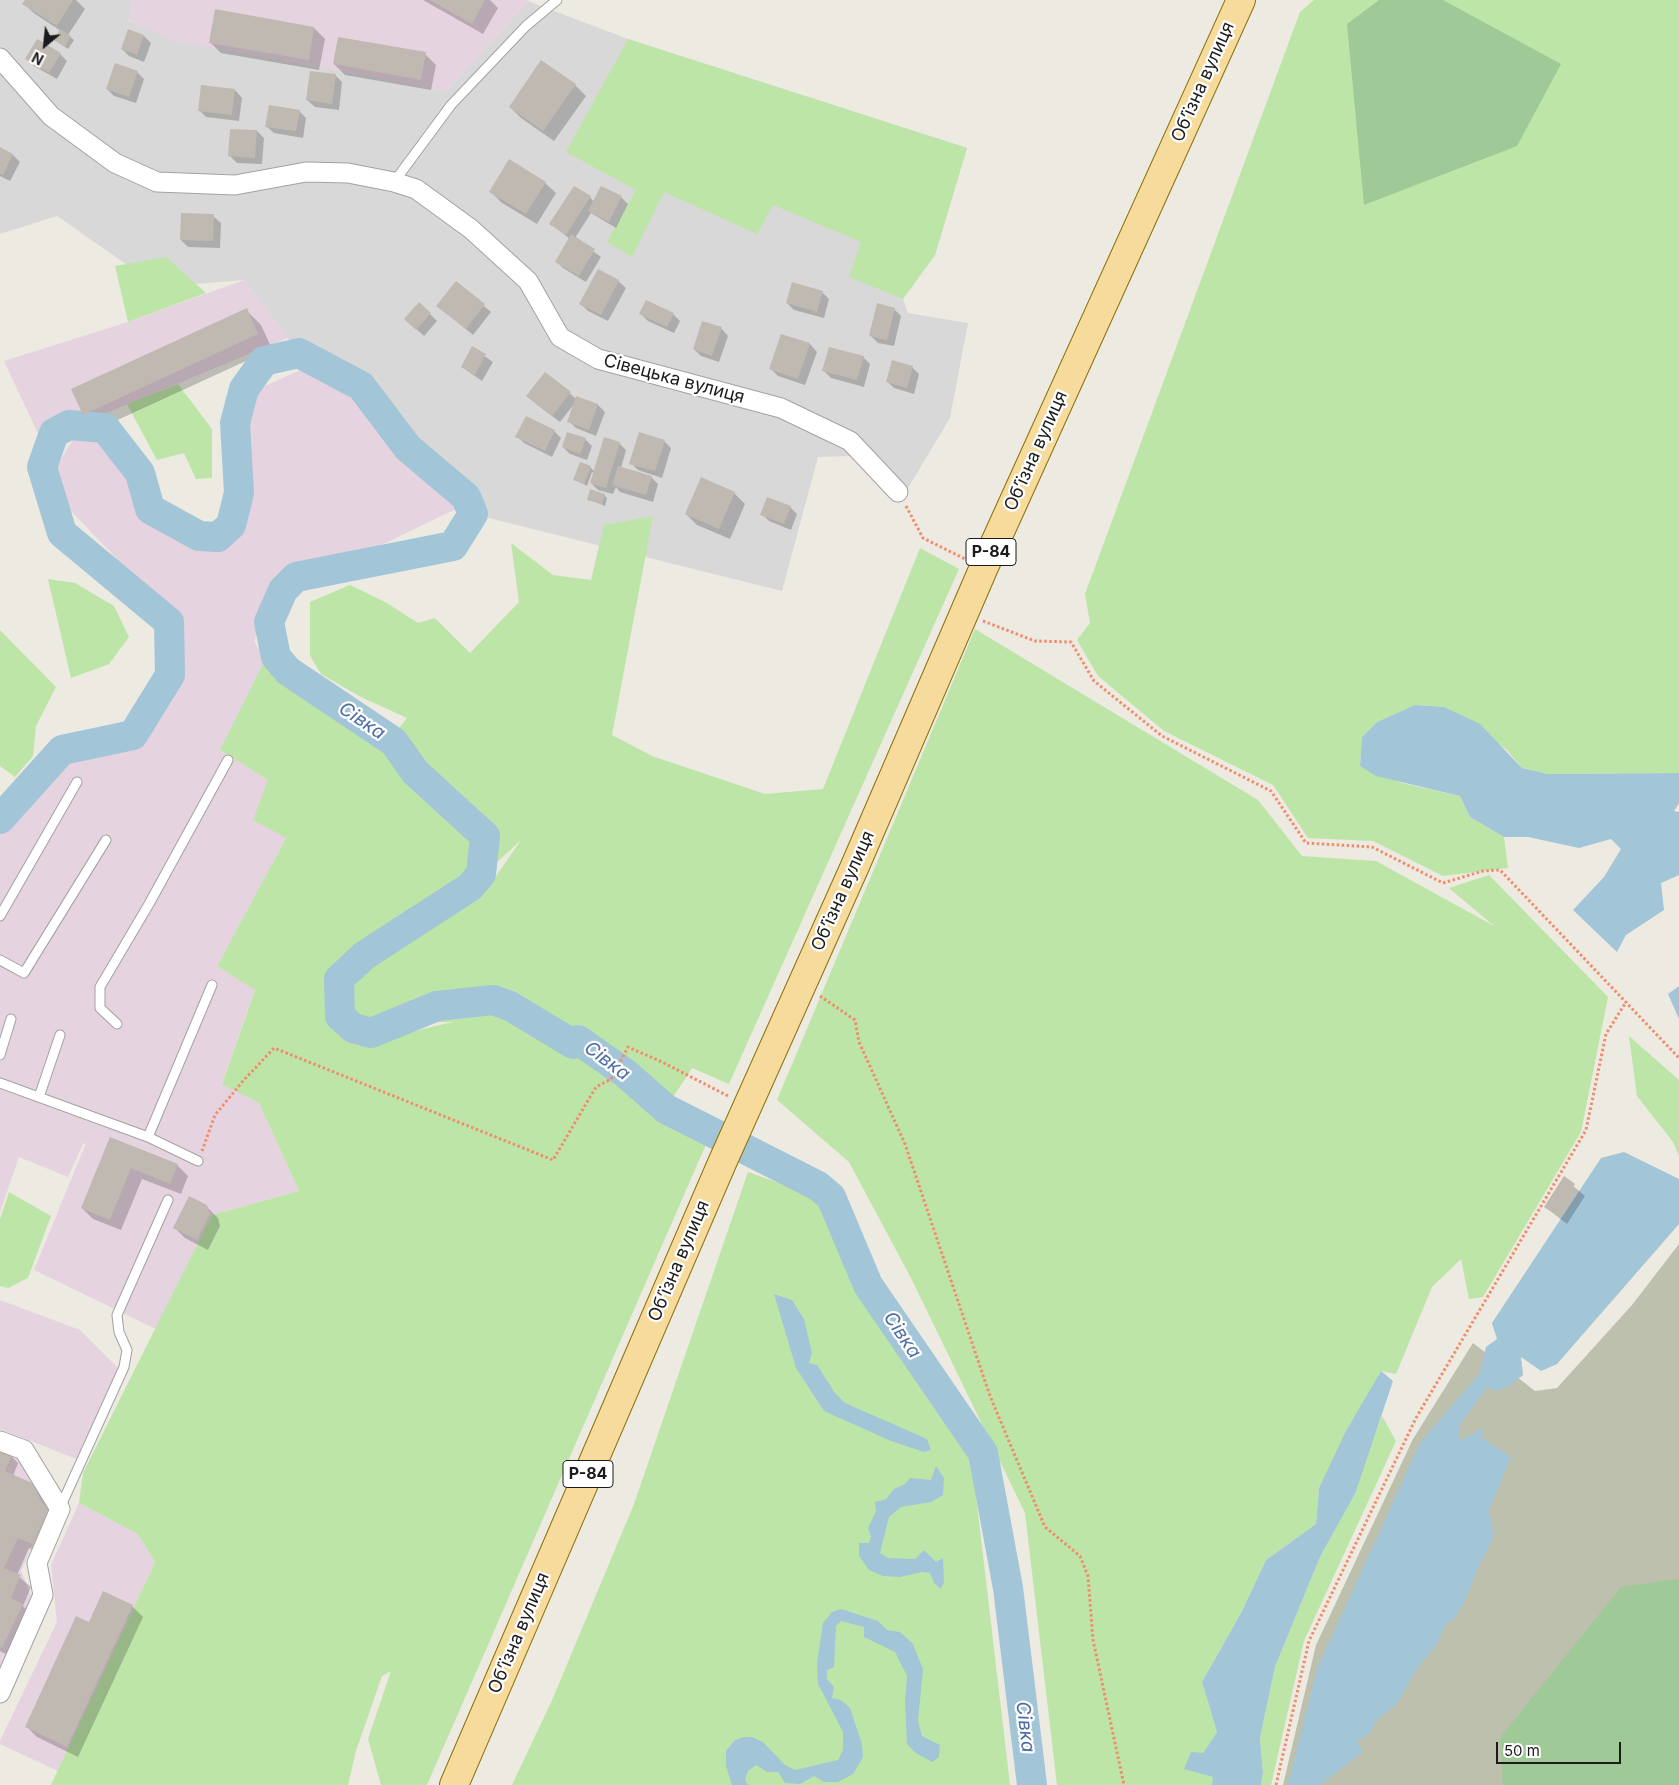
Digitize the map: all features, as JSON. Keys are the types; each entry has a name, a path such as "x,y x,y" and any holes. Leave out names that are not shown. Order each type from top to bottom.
{"main road":[{"name":"Обʼїзна вулиця","path":"454,1785 722,1163 855,866 963,614 1241,0"}],"street":[{"name":"Сівецька вулиця","path":"0,58 50,116 115,163 157,182 235,185 306,172 348,173 416,188 471,228 528,281 560,337 598,359 780,408 798,416 850,441 898,492"},
{"path":"0,1440 24,1450 60,1509 36,1563 43,1595 0,1693"}],"lane":[{"path":"394,182 451,105 526,26 557,0"},
{"path":"117,1024 100,1008 100,987 228,760"},
{"path":"0,916 77,782"},
{"path":"0,960 24,974 106,840"},
{"path":"148,1137 212,985"},
{"path":"0,1055 11,1019"},
{"path":"40,1097 60,1035"},
{"path":"0,1083 148,1137 198,1161"},
{"path":"60,1509 124,1367 128,1350 119,1332 117,1316 168,1200"}],"path":[{"path":"898,492 923,538 984,567"},
{"path":"963,614 1035,641 1072,642 1094,681 1162,736 1271,791 1306,843 1372,847 1443,883 1483,871 1500,870 1679,1058"},
{"path":"801,983 855,1020 859,1042 905,1144 990,1396 1045,1527 1080,1556 1088,1576 1092,1640 1124,1785"},
{"path":"1276,1785 1309,1640 1416,1418 1586,1130 1606,1034 1626,1002"},
{"path":"198,1161 215,1115 243,1080 274,1048 553,1160 596,1087 611,1079 628,1047 662,1062 747,1106"}],"shaded area":[{"path":"0,0 133,0 128,21 447,91 528,1 628,39 967,148 935,255 903,299 908,313 968,323 950,418 908,488 849,456 818,457 782,591 473,514 466,497 408,448 361,386 299,353 244,280 159,287 57,216 0,234"},
{"path":"133,0 529,0 447,91 171,40 128,20"},
{"path":"244,280 288,338 41,440 4,361 128,322"},
{"path":"309,366 353,391 402,452 458,508 350,560 291,573 279,583 254,641 265,660 220,750 268,780 286,838 217,966 255,989 222,1083 259,1103 299,1191 212,1215 156,1329 34,1270 86,1143 83,1144 68,1177 19,1157 0,1212 0,826 65,755 121,748 133,743 174,678 179,647 176,621 71,511 53,472 73,440 98,440 131,486 166,529 193,541 223,540 237,520 247,489 243,422 247,394"},
{"path":"1679,1244 1679,1785 1283,1785 1316,1645 1413,1439 1473,1343 1535,1391 1557,1388 1632,1305"},
{"path":"0,1300 80,1330 122,1372 79,1460 0,1429"},
{"path":"0,1448 19,1457 49,1506 21,1571 33,1600 0,1676"},
{"path":"79,1503 138,1534 155,1562 58,1771 0,1744 0,1741 57,1622 51,1565"}],"green space":[{"path":"1314,0 1679,0 1679,773 1548,774 1522,768 1507,750 1444,707 1415,705 1377,722 1362,737 1360,766 1402,783 1460,796 1470,817 1504,837 1508,868 1443,876 1373,841 1308,838 1273,785 1164,731 1098,676 1077,640 1090,623 1085,594 1300,12"},
{"path":"1379,0 1443,0 1561,64 1517,146 1364,205 1347,24"},
{"path":"628,39 967,148 935,255 903,299 849,277 861,242 773,205 757,234 664,192 632,257 607,242 636,190 566,152"},
{"path":"166,257 206,293 128,322 115,266"},
{"path":"178,384 212,429 212,478 196,479 184,453 157,460 127,404"},
{"path":"653,516 612,735 652,756 765,794 823,789 920,548 959,569 729,1084 692,1068 672,1099 610,1052 599,1065 659,1115 707,1142 427,1785 381,1785 368,1739 391,1671 382,1676 356,1751 348,1785 51,1785 155,1562 138,1534 79,1503 83,1473 212,1215 299,1191 259,1103 222,1084 255,990 217,966 286,838 253,820 268,780 220,750 265,660 386,746 409,775 476,839 469,872 334,970 328,1018 372,1041 453,1022 373,1022 351,1012 348,984 492,882 521,840 495,864 492,837 419,766 396,732 407,718 361,697 321,674 310,656 310,602 350,585 387,603 418,623 435,618 470,653 519,602 511,543 553,575 591,580 604,525"},
{"path":"48,579 75,583 114,606 129,637 109,664 71,678"},
{"path":"975,629 1258,800 1302,856 1376,861 1494,926 1449,888 1489,875 1608,997 1581,1132 1483,1297 1469,1299 1461,1259 1432,1287 1396,1374 1381,1371 1319,1488 1316,1524 1266,1560 1241,1613 1202,1682 1217,1732 1203,1753 1214,1777 1212,1785 1057,1785 1025,1513 912,1280 849,1162 777,1100"},
{"path":"0,630 56,687 36,726 33,756 15,777 0,766"},
{"path":"1629,1036 1679,1080 1679,1156 1673,1142 1637,1096"},
{"path":"748,1172 808,1193 819,1205 857,1290 971,1453 1010,1785 512,1785 553,1698 634,1504"},
{"path":"9,1192 51,1216 28,1278 8,1288 0,1286 0,1219"},
{"path":"1382,1416 1396,1441 1304,1641 1271,1785 1261,1785 1263,1773 1260,1738 1275,1667 1320,1557 1355,1494 1367,1453"},
{"path":"1679,1579 1679,1785 1503,1785 1500,1738 1621,1587"}],"water":[{"path":"1415,705 1444,707 1480,724 1522,768 1548,774 1679,773 1679,803 1674,811 1679,812 1679,875 1661,883 1664,910 1626,935 1617,952 1573,910 1604,877 1621,849 1611,839 1579,848 1528,837 1504,837 1470,817 1460,796 1376,776 1360,766 1362,737 1377,722"},
{"path":"1679,986 1679,1019 1668,994"},
{"path":"1624,1152 1679,1179 1679,1224 1557,1364 1541,1371 1521,1357 1523,1375 1509,1386 1497,1391 1488,1387 1459,1426 1459,1441 1483,1428 1482,1438 1511,1457 1489,1510 1494,1536 1478,1568 1465,1601 1455,1618 1445,1625 1437,1644 1416,1670 1397,1704 1376,1721 1370,1733 1357,1742 1363,1752 1320,1785 1288,1785 1317,1669 1420,1443 1480,1373 1486,1347 1497,1339 1492,1323 1601,1158"},
{"path":"774,1294 792,1300 804,1319 812,1353 809,1363 817,1365 835,1393 845,1403 927,1439 931,1450 924,1452 891,1441 824,1411 796,1368"},
{"path":"1381,1371 1393,1381 1355,1494 1320,1557 1275,1667 1260,1738 1263,1773 1261,1785 1212,1785 1213,1777 1184,1769 1191,1752 1203,1753 1217,1732 1202,1682 1241,1613 1266,1560 1316,1524 1319,1488 1346,1431"},
{"path":"936,1466 944,1478 943,1495 931,1502 901,1507 889,1517 880,1553 888,1558 915,1559 924,1550 936,1562 943,1558 944,1582 941,1589 934,1583 930,1573 922,1572 900,1577 883,1576 869,1570 859,1556 859,1543 869,1543 871,1537 868,1528 876,1511 875,1502 886,1499 894,1489 905,1484 910,1478 931,1480"},
{"path":"841,1609 878,1621 887,1630 900,1632 913,1644 923,1669 918,1721 922,1736 940,1745 939,1757 932,1762 916,1753 907,1744 905,1701 907,1676 895,1652 864,1637 864,1627 841,1621 836,1626 834,1667 827,1670 827,1679 834,1687 832,1698 841,1700 850,1708 862,1744 863,1757 853,1774 838,1782 824,1782 814,1776 800,1784 785,1783 778,1772 767,1772 756,1765 748,1771 745,1780 748,1785 732,1785 726,1766 726,1751 735,1740 744,1737 752,1737 763,1742 785,1765 795,1770 838,1760 843,1750 843,1732 818,1684 817,1663 823,1623 832,1612"}],"building":[{"path":"25,0 73,0 57,26 22,4"},
{"path":"430,0 485,0 472,24"},
{"path":"215,9 314,27 309,60 209,43"},
{"path":"60,29 71,36 65,47 54,40"},
{"path":"128,29 144,35 137,55 121,49"},
{"path":"338,37 426,52 421,80 333,64"},
{"path":"37,39 61,53 49,73 25,59"},
{"path":"541,60 576,84 543,131 509,107"},
{"path":"115,63 138,71 129,97 106,89"},
{"path":"310,71 336,74 332,104 306,100"},
{"path":"201,85 235,89 232,115 198,111"},
{"path":"269,105 300,110 296,131 265,127"},
{"path":"230,129 257,130 255,158 228,156"},
{"path":"0,147 13,154 3,175 0,174"},
{"path":"509,159 546,182 526,214 489,192"},
{"path":"574,186 591,196 566,235 549,224"},
{"path":"601,186 622,196 609,222 588,211"},
{"path":"181,213 214,214 213,241 180,240"},
{"path":"571,234 595,249 579,276 555,262"},
{"path":"598,269 619,280 601,315 579,304"},
{"path":"456,281 485,304 466,329 436,306"},
{"path":"792,282 823,291 817,312 786,303"},
{"path":"646,300 674,313 667,327 639,314"},
{"path":"419,302 431,313 416,330 404,319"},
{"path":"877,303 895,308 887,340 869,336"},
{"path":"247,308 258,334 83,415 71,389"},
{"path":"702,321 722,327 712,356 693,349"},
{"path":"781,334 810,343 798,379 769,369"},
{"path":"472,346 486,354 475,375 461,367"},
{"path":"829,347 864,356 857,380 822,371"},
{"path":"892,360 913,366 907,388 886,382"},
{"path":"545,372 571,392 552,416 526,396"},
{"path":"576,396 598,404 589,430 567,422"},
{"path":"526,416 555,430 545,451 515,437"},
{"path":"567,432 586,438 580,454 562,447"},
{"path":"639,432 665,440 655,471 629,464"},
{"path":"604,437 620,442 606,488 590,483"},
{"path":"580,462 591,466 584,484 573,480"},
{"path":"618,466 652,476 646,495 612,485"},
{"path":"701,477 735,492 719,529 685,514"},
{"path":"590,489 605,494 602,504 587,500"},
{"path":"767,497 791,506 784,524 760,515"},
{"path":"110,1137 178,1164 170,1184 131,1168 110,1220 81,1208"},
{"path":"1564,1176 1575,1184 1555,1214 1544,1207"},
{"path":"189,1196 207,1205 210,1214 197,1240 173,1228"},
{"path":"0,1450 12,1455 5,1471 32,1483 43,1504 49,1506 32,1544 18,1538 4,1568 21,1575 11,1598 23,1604 2,1648 0,1647"},
{"path":"103,1591 133,1605 67,1747 25,1727 76,1616 89,1622"}],"waterway":[{"name":"Сівка","path":"0,819 62,750 133,735 170,675 169,622 62,533 42,467 54,433 69,425 105,428 140,473 150,509 199,536 218,537 231,525 239,493 235,423 244,389 264,361 299,353 361,386 408,448 466,497 473,514 453,546 296,577 283,590 269,622 276,657 288,671 394,742 415,772 485,836 481,874 470,887 365,955 339,979 340,1016 353,1028 371,1033 437,1006 493,1000 510,1006 573,1044 578,1040 625,1073 666,1109 818,1186 831,1197 868,1285 983,1453 1008,1588 1032,1785"}]}
